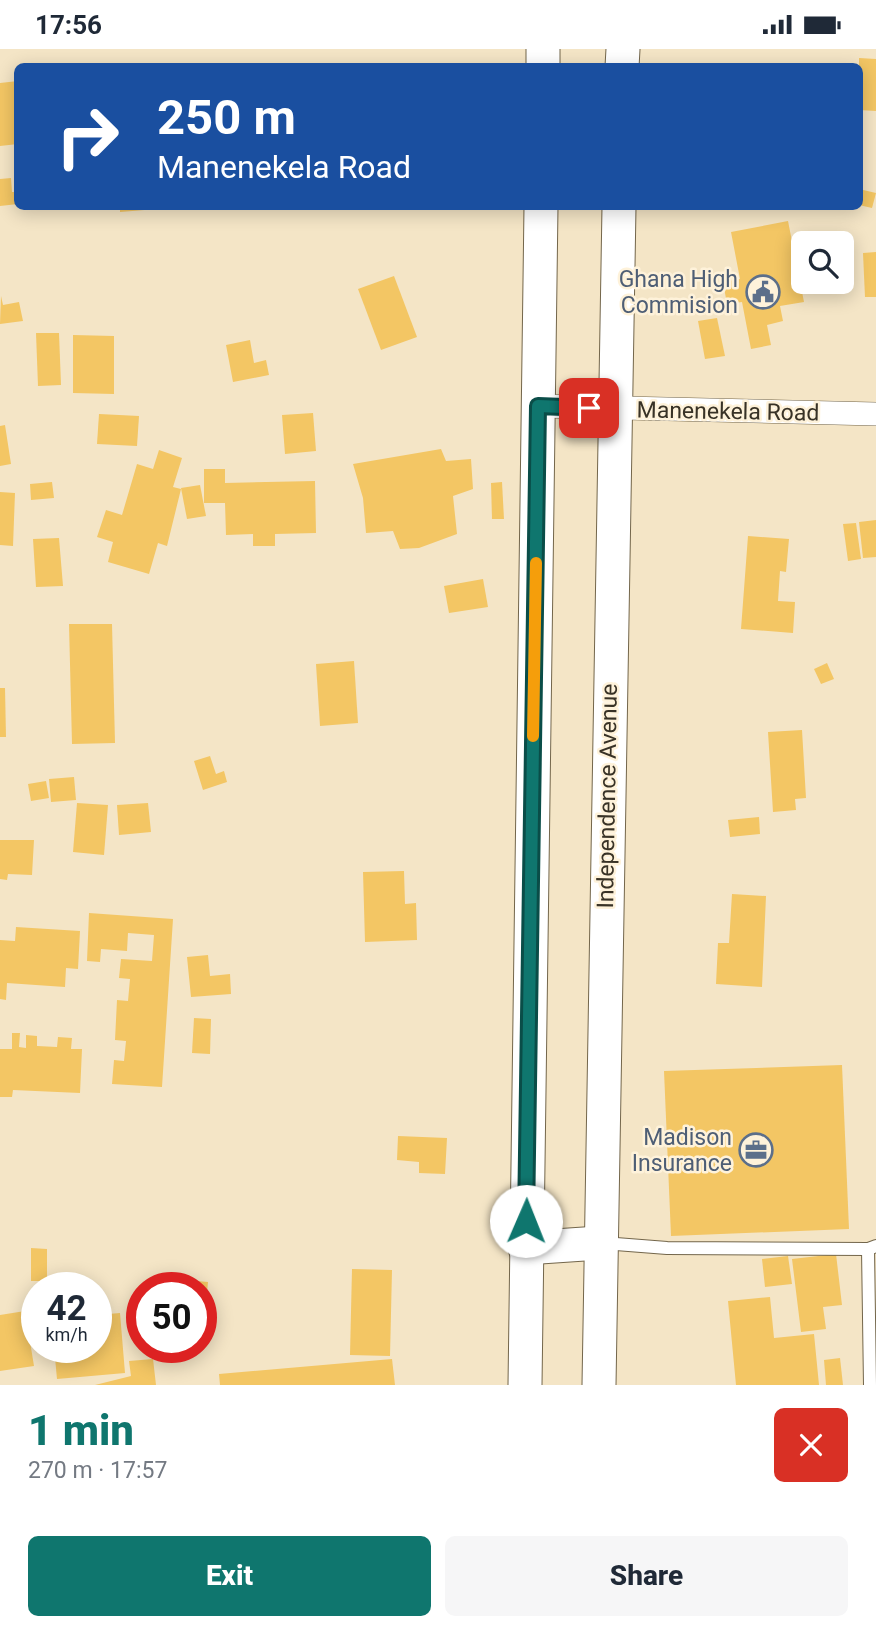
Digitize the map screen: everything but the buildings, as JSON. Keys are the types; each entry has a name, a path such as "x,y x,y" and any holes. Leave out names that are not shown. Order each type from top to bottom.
{"main road":[{"path":"525,1385 541,210"},
{"name":"Independence Avenue","path":"598,1385 619,210"},
{"path":"525,1248 599,1243"}],"street":[{"name":"Manenekela Road","path":"538,406 876,414"}],"lane":[{"path":"599,1243 667,1248 872,1247 870,1385"}],"slow traffic":[{"path":"533,736 536,563"}],"place":[{"name":"Ghana High Commision","path":"763,292"},
{"name":"Madison Insurance","path":"756,1150"}],"route":[{"path":"526,1221 538,406 589,408"}]}
